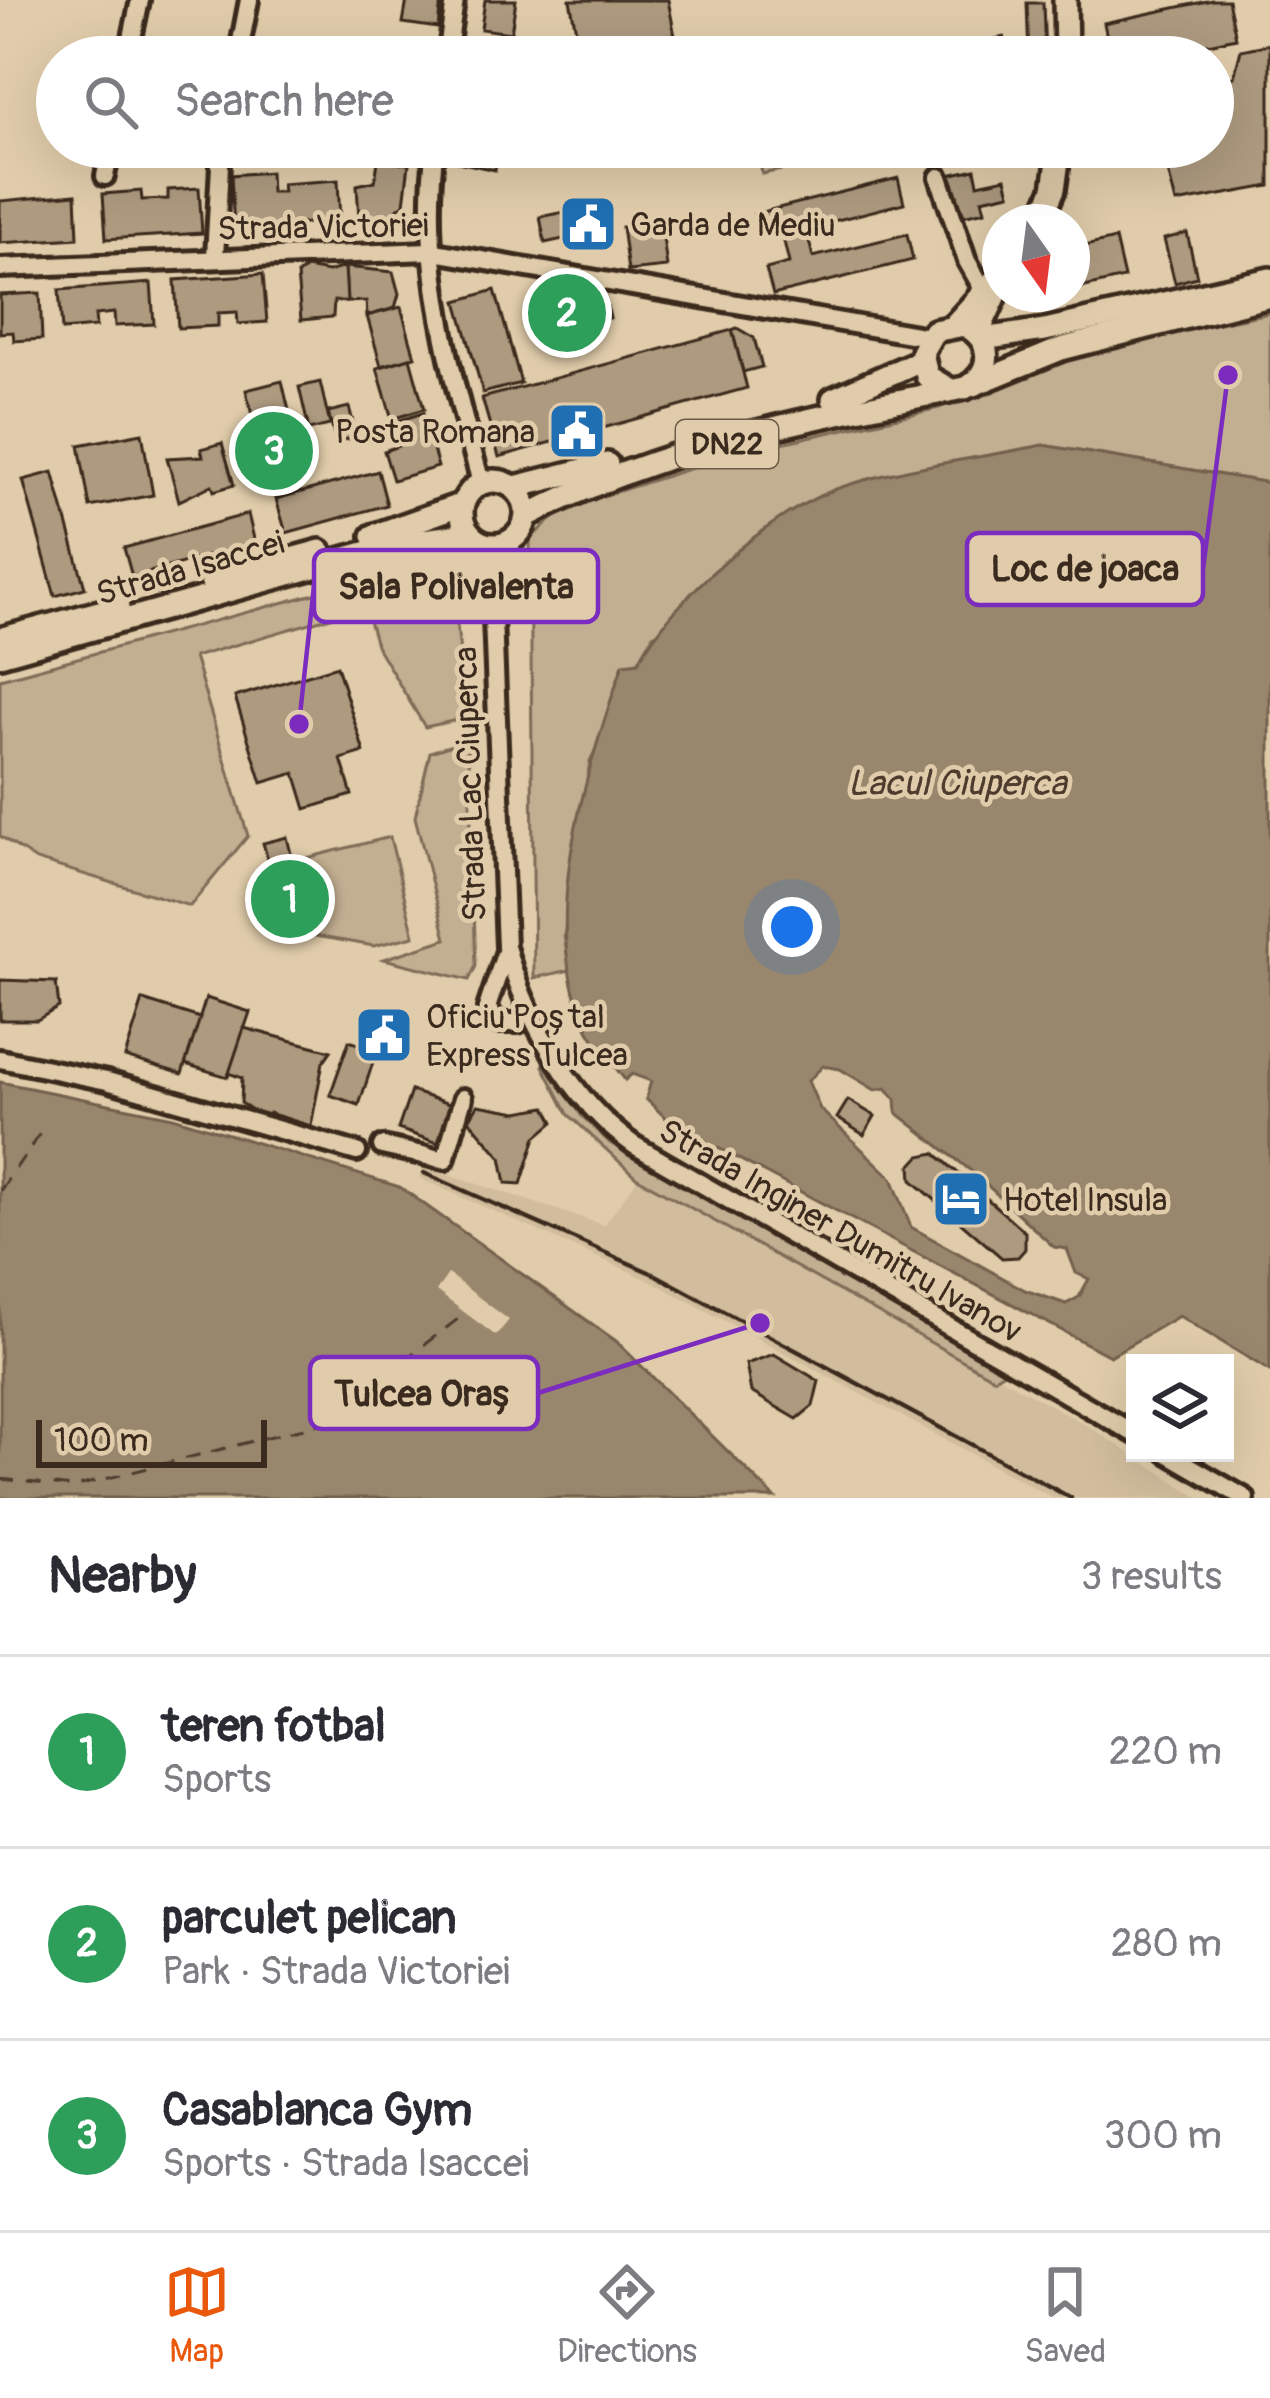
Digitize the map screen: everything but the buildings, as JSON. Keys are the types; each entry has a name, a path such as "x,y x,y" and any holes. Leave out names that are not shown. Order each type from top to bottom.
{"main road":[{"path":"1065,0 1066,36"},
{"path":"1048,204 1057,168"},
{"path":"955,324 980,336 1045,330 1270,279"},
{"name":"DN22","path":"526,515 584,486 870,403 973,385 1061,349 1270,296"},
{"path":"949,389 933,382 922,360 928,337 955,324 982,297"},
{"path":"973,385 986,369 980,336 987,312"},
{"name":"DN22","path":"514,488 866,389 922,360"},
{"path":"476,538 463,504 481,483 497,481 514,488 526,515 513,539"},
{"name":"Strada Isaccei","path":"0,639 353,542 463,504"},
{"name":"Strada Isaccei","path":"0,655 400,544 513,539"}],"street":[{"path":"132,36 140,0"},
{"path":"242,36 249,0"},
{"path":"450,36 455,0"},
{"path":"105,176 107,168"},
{"path":"215,257 220,168"},
{"path":"434,168 429,250 440,329 481,483"},
{"path":"939,177 967,261 982,273"},
{"name":"Strada Victoriei","path":"0,268 429,250 928,337"},
{"name":"Strada Lac Ciuperca","path":"476,538 493,618 506,947 517,986"},
{"name":"Strada Lac Ciuperca","path":"493,618 513,539"},
{"name":"Strada Lac Ciuperca","path":"497,987 506,947"},
{"path":"517,986 523,1015 503,1025 491,1017 487,1003 497,987 517,986"},
{"name":"Strada Inginer Dumitru Ivanov","path":"523,1015 549,1042 592,1110 634,1145 1126,1429"},
{"path":"0,1059 107,1081 357,1152"},
{"path":"382,1147 445,1160 463,1098"},
{"path":"1183,1462 1245,1498"}],"shaded area":[{"path":"761,168 792,168 762,174"},
{"path":"542,289 593,293 594,299 585,302 590,328 554,336"},
{"path":"1270,313 1270,483 1043,445 653,635 590,761 564,936 570,970 534,978 530,539 565,508 746,451 939,408 998,383 1141,338"},
{"path":"418,566 442,568 452,579 467,718 425,727 376,645 365,607 194,657 248,836 190,906 36,860 0,836 0,679"},
{"path":"468,740 476,966 469,980 384,959 446,939 415,817 430,752"},
{"path":"390,837 414,936 374,946 285,931 270,867"},
{"path":"549,1062 581,1115 610,1143 1004,1372 994,1378 636,1177 568,1114 543,1066"},
{"path":"425,1167 604,1225 638,1178 1083,1423 1126,1451 1126,1462 1144,1462 1200,1498 1053,1498 653,1282 419,1178"}],"water":[{"name":"Lacul Ciuperca","path":"1043,445 1270,483 1270,1371 1179,1316 1110,1356 671,1123 646,1099 651,1081 632,1074 625,1080 600,1048 572,986 566,893 572,845 595,750 623,664 638,662 675,612 725,561 809,501 884,475","holes":["823,1066 840,1069 875,1090 886,1088 896,1099 897,1113 975,1174 1054,1247 1067,1249 1076,1273 1089,1279 1079,1297 1066,1304 1025,1290 911,1227 892,1178 820,1109 808,1081"]},
{"path":"0,1082 173,1117 400,1187 616,1341 775,1498 0,1498"}],"pier":[{"path":"448,1274 509,1320 496,1336 436,1291"}],"ferry route":[{"path":"0,1191 41,1132"},
{"path":"0,1479 74,1487 319,1424 466,1313"}],"railway":[{"path":"424,1173 656,1275 1071,1498"}],"place":[{"name":"Garda de Mediu","path":"588,224"},
{"name":"parculet pelican","path":"567,313"},
{"name":"Loc de joaca","path":"1228,375"},
{"name":"Posta Romana","path":"577,431"},
{"name":"Casablanca Gym","path":"274,451"},
{"name":"Sala Polivalenta","path":"299,724"},
{"name":"teren fotbal","path":"290,899"},
{"name":"Oficiu Poștal Express Tulcea","path":"384,1035"},
{"name":"Hotel Insula","path":"961,1199"},
{"name":"Tulcea Oraș","path":"760,1323"}]}
